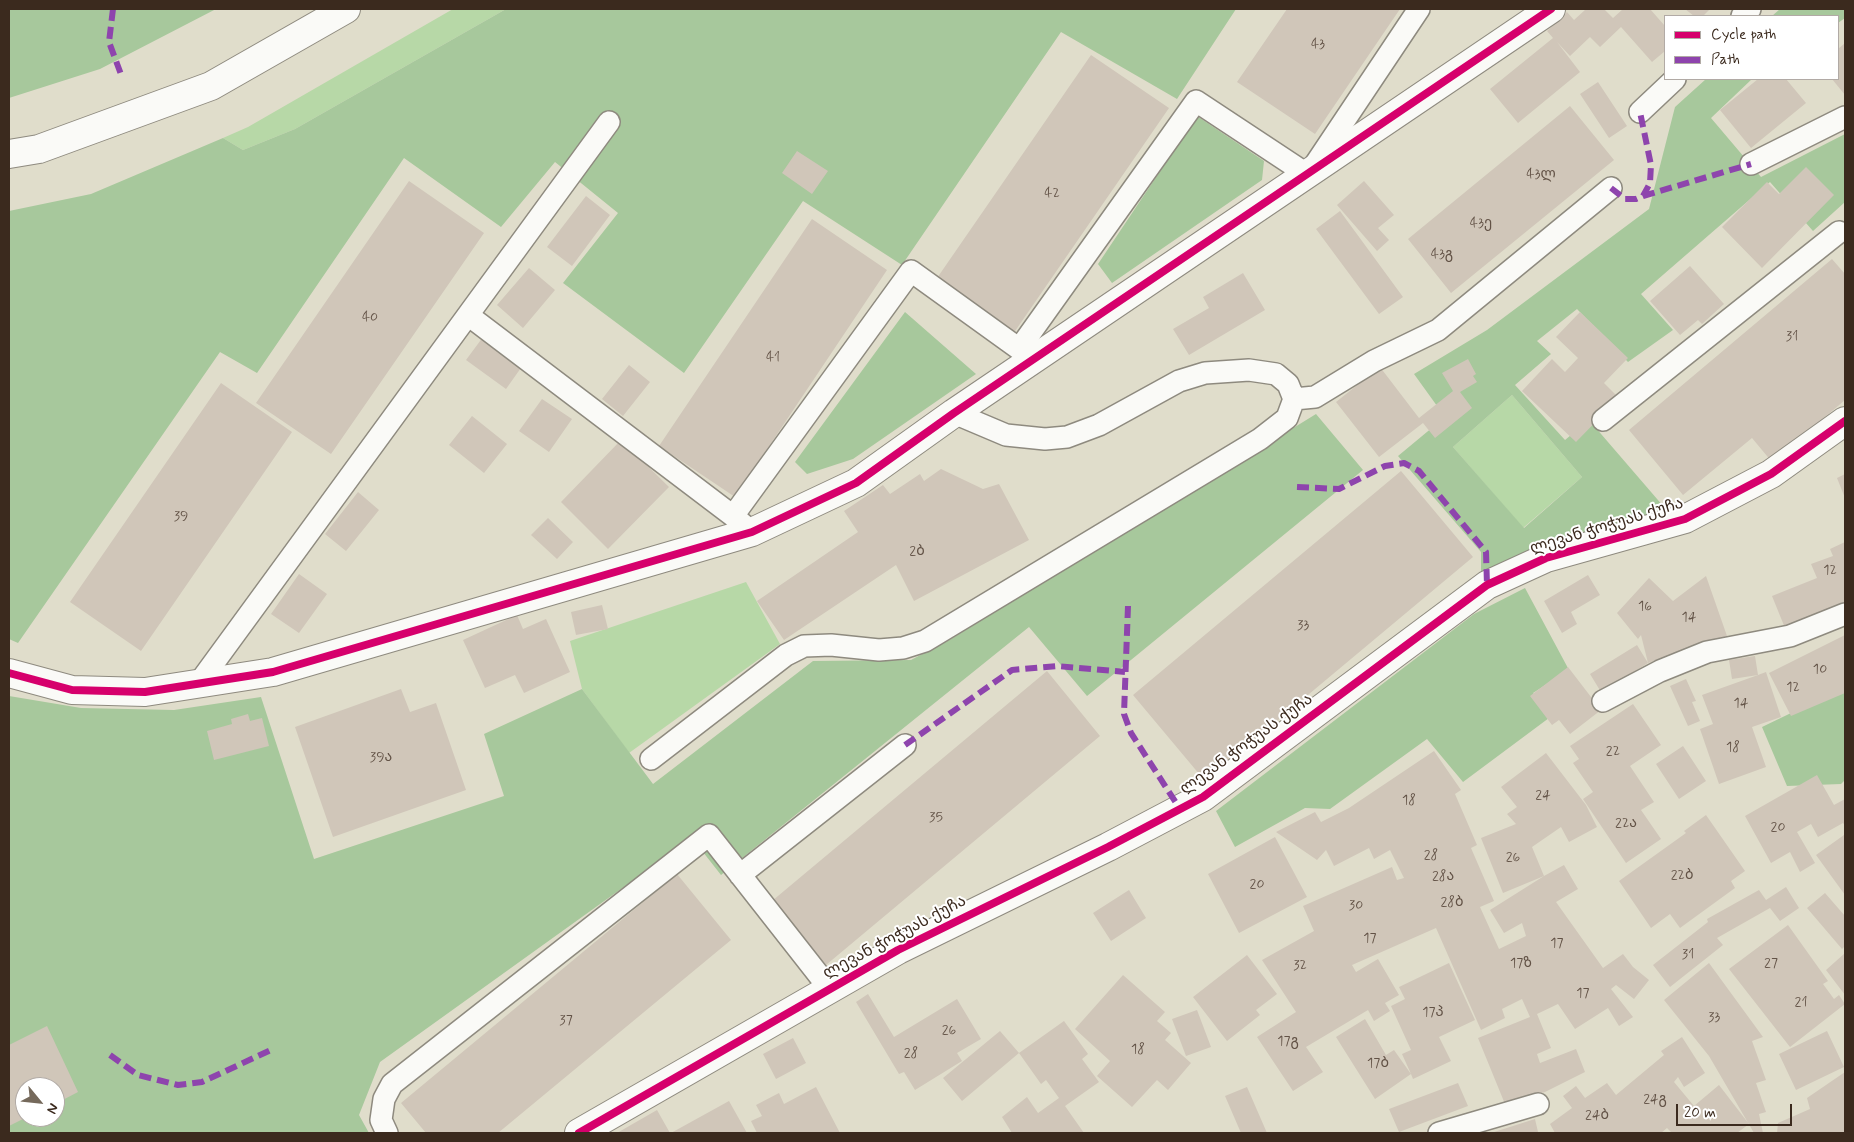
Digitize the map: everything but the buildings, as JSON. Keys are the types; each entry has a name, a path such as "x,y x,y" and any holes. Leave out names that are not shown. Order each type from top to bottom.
{"street":[{"path":"9,154 39,149 211,86 346,9"},
{"path":"9,674 72,690 144,692 273,672 743,524 856,482 954,413 1026,354 1308,174 1551,9"},
{"name":"ლევან ჭოჭუას ქუჩა","path":"579,1133 898,950 1108,847 1203,797 1486,585 1546,558 1685,519 1771,474 1845,421"}],"lane":[{"path":"468,315 743,524 911,272 1026,354 1196,101 1308,174 1419,9"},
{"path":"1640,112 1674,80"},
{"path":"1751,164 1845,116"},
{"path":"199,683 609,122"},
{"path":"1294,399 1315,397 1374,361 1438,330 1611,188"},
{"path":"1603,420 1843,233"},
{"path":"651,759 786,655 804,646 832,645 879,650 903,648 925,641 1260,439 1287,418 1294,399 1288,384 1276,374 1249,370 1205,373 1179,381 1099,425 1068,437 1045,440 1006,434 954,413"},
{"path":"1603,701 1660,671 1707,652 1790,636 1845,614"},
{"path":"740,874 904,745"},
{"path":"387,1133 381,1120 384,1099 392,1084 709,835 829,988"},
{"path":"1439,1133 1538,1104"}],"green space":[{"path":"9,9 216,9 100,69 9,98"},
{"path":"453,9 506,9 295,129 243,150 223,138 248,127"},
{"path":"506,9 1236,9 1177,99 1061,32 902,265 803,201 684,373 563,283 618,213 555,162 501,227 404,158 257,373 220,352 18,643 9,639 9,211 91,194 223,138 243,150 295,129"},
{"path":"1780,9 1845,9 1845,18 1839,22 1839,15 1773,15"},
{"path":"1705,80 1751,80 1711,118 1761,177 1845,134 1845,202 1813,231 1770,182 1641,294 1673,330 1628,362 1577,309 1537,341 1551,354 1515,385 1565,440 1589,420 1670,514 1481,577 1481,552 1398,456 1445,417 1414,374 1487,330 1649,209 1675,107","holes":["1512,395 1582,477 1524,528 1453,447"]},
{"path":"1197,116 1264,161 1262,180 1112,283 1098,264"},
{"path":"905,312 976,374 853,459 807,474 795,462"},
{"path":"1512,395 1582,477 1523,528 1453,447"},
{"path":"1316,414 1363,470 1087,696 1029,627 721,875 692,838 380,1062 359,1115 369,1133 9,1133 9,696 81,708 174,710 261,697 314,859 504,796 484,734 582,689 653,784 813,661 911,660 951,639"},
{"path":"746,582 780,644 629,753 582,689 570,641"},
{"path":"1525,588 1569,670 1533,693 1553,715 1463,782 1427,739 1330,809 1305,808 1235,847 1216,811 1474,614"},
{"path":"1845,687 1845,780 1841,784 1787,786 1762,727"}],"marked path":[{"path":"113,9 109,42 122,77"},
{"path":"1611,188 1625,199 1636,199 1643,196 1650,183 1651,165 1640,112"},
{"path":"1643,196 1751,164"},
{"path":"1297,487 1339,489 1385,466 1404,463 1419,471 1486,552 1487,585"},
{"path":"1128,606 1124,714 1131,733 1180,809"},
{"path":"905,745 1012,670 1057,666 1125,672"},
{"path":"110,1055 138,1075 178,1085 202,1082 273,1049"}],"cycle path":[{"path":"9,673 72,690 145,692 273,672 752,532 856,483 954,413 1551,9"},
{"path":"579,1133 898,950 1108,847 1203,797 1487,585 1546,558 1685,519 1771,474 1845,421"}]}
